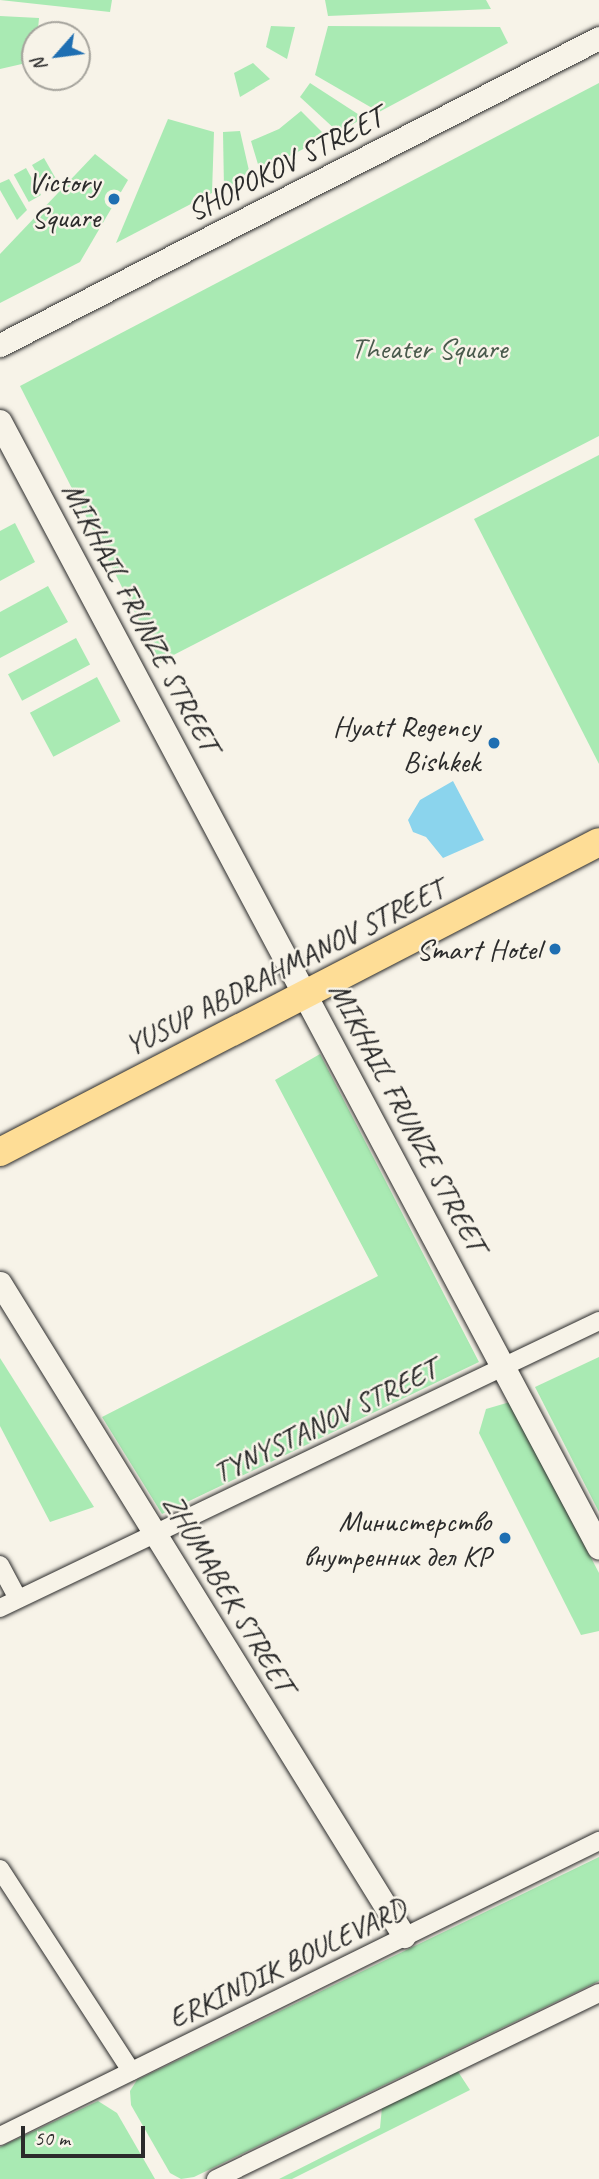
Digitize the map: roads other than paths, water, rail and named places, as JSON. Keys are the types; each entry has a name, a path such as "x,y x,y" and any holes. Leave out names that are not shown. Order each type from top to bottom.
{"main road":[{"name":"MIKHAIL FRUNZE STREET","path":"0,422 307,992 599,1547"},
{"name":"YUSUP ABDRAHMANOV STREET","path":"0,1152 599,842"}],"street":[{"name":"SHOPOKOV STREET","path":"0,345 599,38"},
{"name":"ZHUMABEK STREET","path":"0,1283 404,1936"},
{"name":"TYNYSTANOV STREET","path":"0,1608 599,1321"},
{"path":"0,1565 18,1599"},
{"name":"ERKINDIK BOULEVARD","path":"0,2136 599,1841"},
{"path":"0,1869 131,2071"},
{"path":"216,2179 599,1993"}],"water":[{"path":"453,781 484,840 443,858 426,837 413,832 408,820 420,800"}],"place":[{"name":"Victory Square","path":"114,199"},
{"name":"Hyatt Regency Bishkek","path":"494,743"},
{"name":"Smart Hotel","path":"555,949"},
{"name":"Министерство внутренних дел КР","path":"505,1538"}],"park label":[{"name":"Theater Square","path":"429,348"}]}
